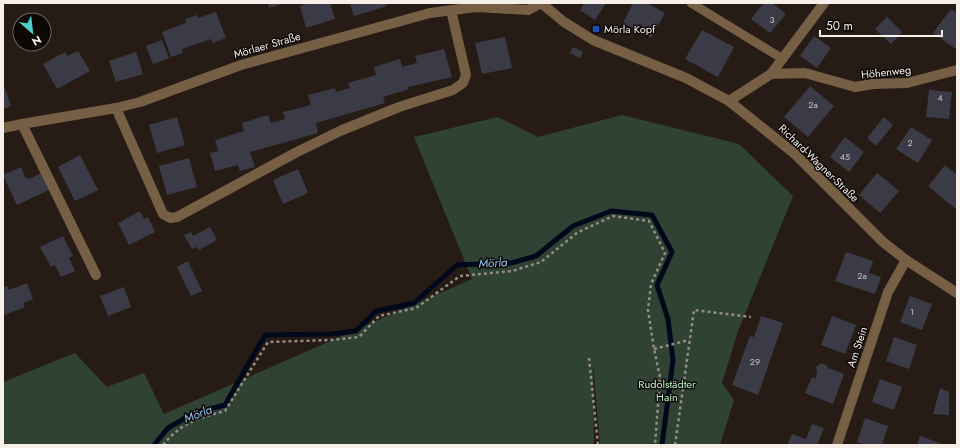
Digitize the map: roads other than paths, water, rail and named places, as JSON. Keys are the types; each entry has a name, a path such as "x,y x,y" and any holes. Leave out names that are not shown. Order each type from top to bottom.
{"street":[{"name":"Mörlaer Straße","path":"3,128 116,108 140,102 241,64 430,13 476,7 528,10 541,3"},
{"name":"Richard-Wagner-Straße","path":"541,3 564,22 594,40 686,78 729,101 795,154 877,236 906,260"},
{"path":"729,101 771,74 824,3"},
{"path":"116,108 163,214 170,218 177,217 281,160 340,131 399,106 453,90 463,83 466,74 451,10"},
{"name":"Höhenweg","path":"771,74 805,73 855,88 873,84 907,83 957,70"},
{"path":"22,124 96,275"},
{"path":"906,260 957,293"},
{"name":"Am Stein","path":"837,445 888,292 906,260"}],"lane":[{"path":"691,3 783,58"}],"waterway":[{"name":"Mörla","path":"154,445 168,428 194,413 225,405 265,335 330,334 356,331 376,311 414,303 457,265 511,263 536,256 573,226 611,211 652,215 672,252 657,285 668,319 673,360 662,445"}],"place":[{"name":"Mörla Kopf","path":"596,29"}],"park label":[{"name":"Rudolstädter Hain","path":"667,390"}]}
